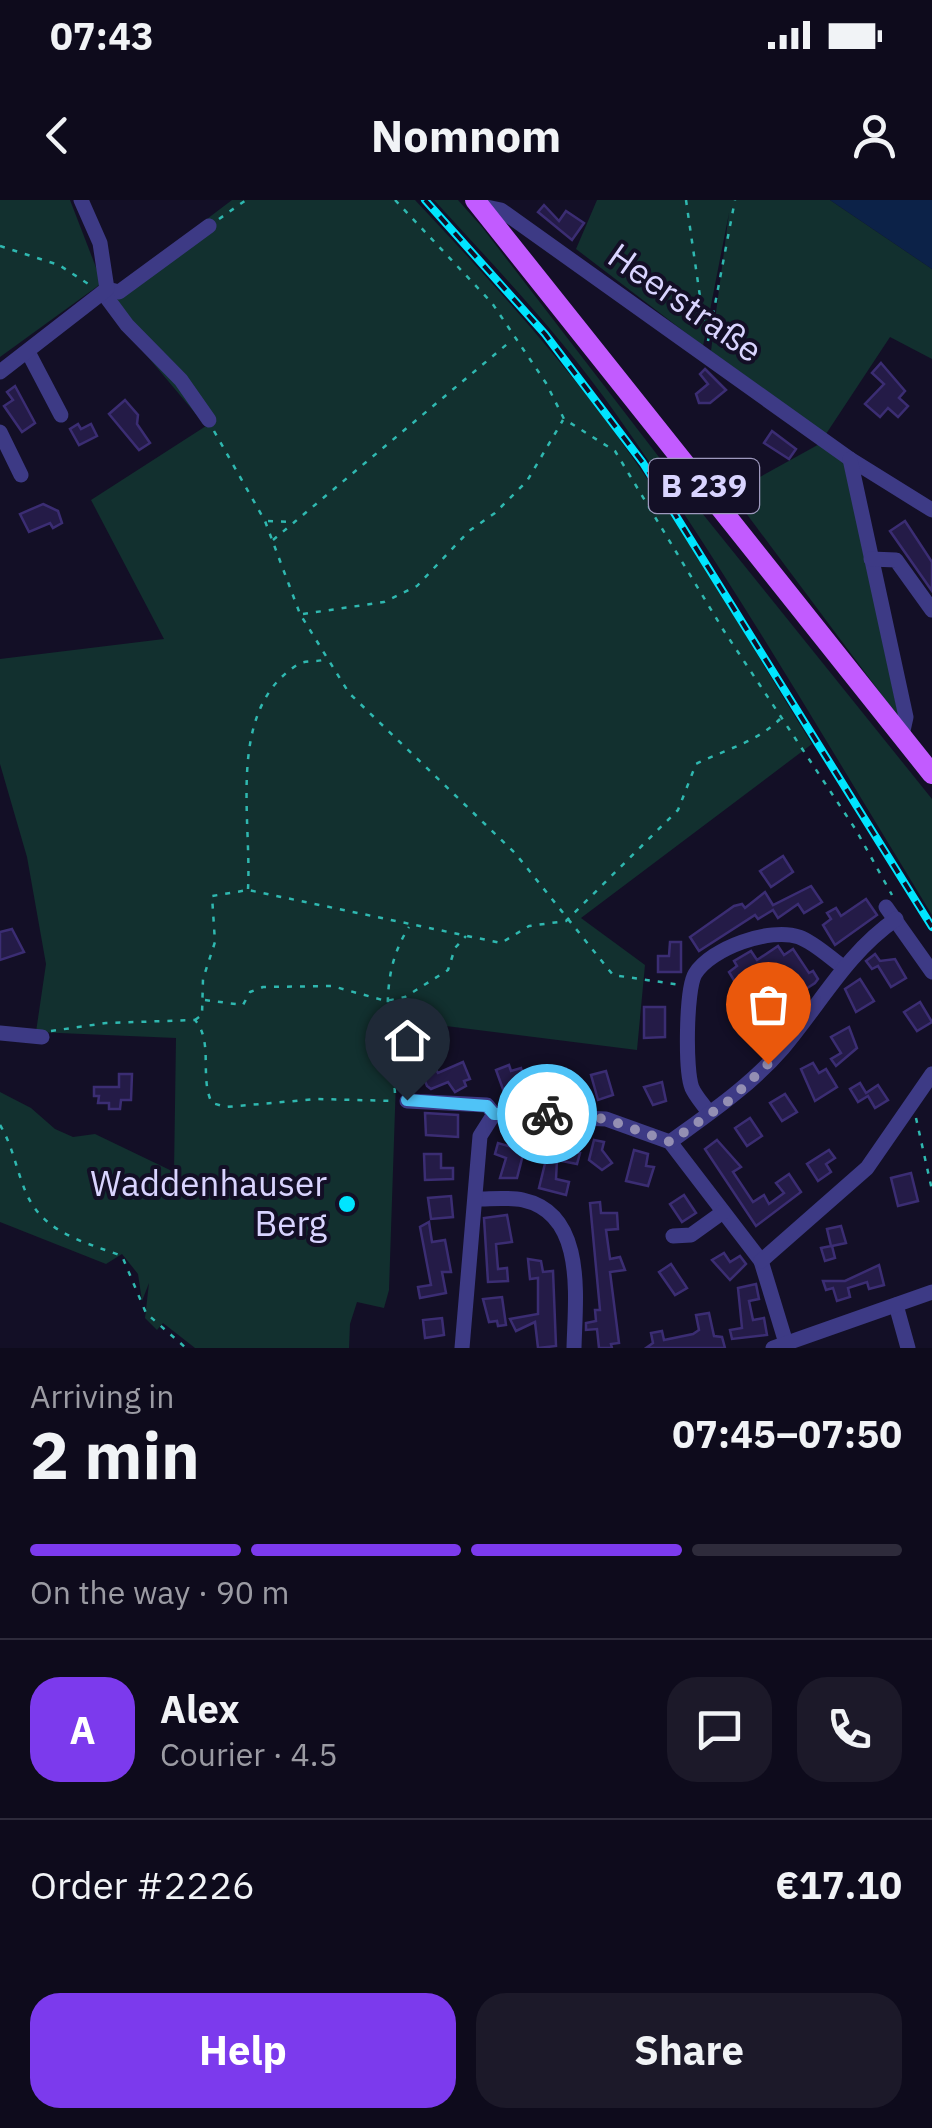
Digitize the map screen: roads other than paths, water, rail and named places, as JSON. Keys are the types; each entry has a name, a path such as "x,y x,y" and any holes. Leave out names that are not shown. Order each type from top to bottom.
{"main road":[{"name":"B 239","path":"478,203 932,774"}],"street":[{"path":"81,200 100,243 105,292 126,325 181,380 209,420"},
{"name":"Heerstraße","path":"478,203 501,210 850,458 932,510"},
{"path":"0,372 105,292 119,292 210,226"},
{"path":"28,352 61,415"},
{"path":"0,432 21,476"},
{"path":"850,458 906,718 902,736"},
{"path":"872,559 896,560 932,610"},
{"path":"670,1142 730,1100 780,1051 892,909 932,972"},
{"path":"709,1114 692,1088 688,1071 691,984 706,964 762,934 796,936 843,968"},
{"path":"0,1033 42,1038"},
{"path":"760,1261 867,1168 932,1074"},
{"path":"402,1101 487,1106 494,1114 606,1119 670,1142 760,1261 779,1346 932,1292"},
{"path":"462,1348 480,1136 494,1114"},
{"path":"476,1198 523,1200 546,1209 561,1226 576,1269 574,1348"},
{"path":"673,1236 691,1235 723,1212"},
{"path":"896,1305 908,1348"}],"water":[{"path":"830,200 932,200 932,269"}],"railway":[{"path":"425,200 545,334 643,463 932,927"}],"place":[{"name":"Waddenhauser Berg","path":"347,1204"}]}
